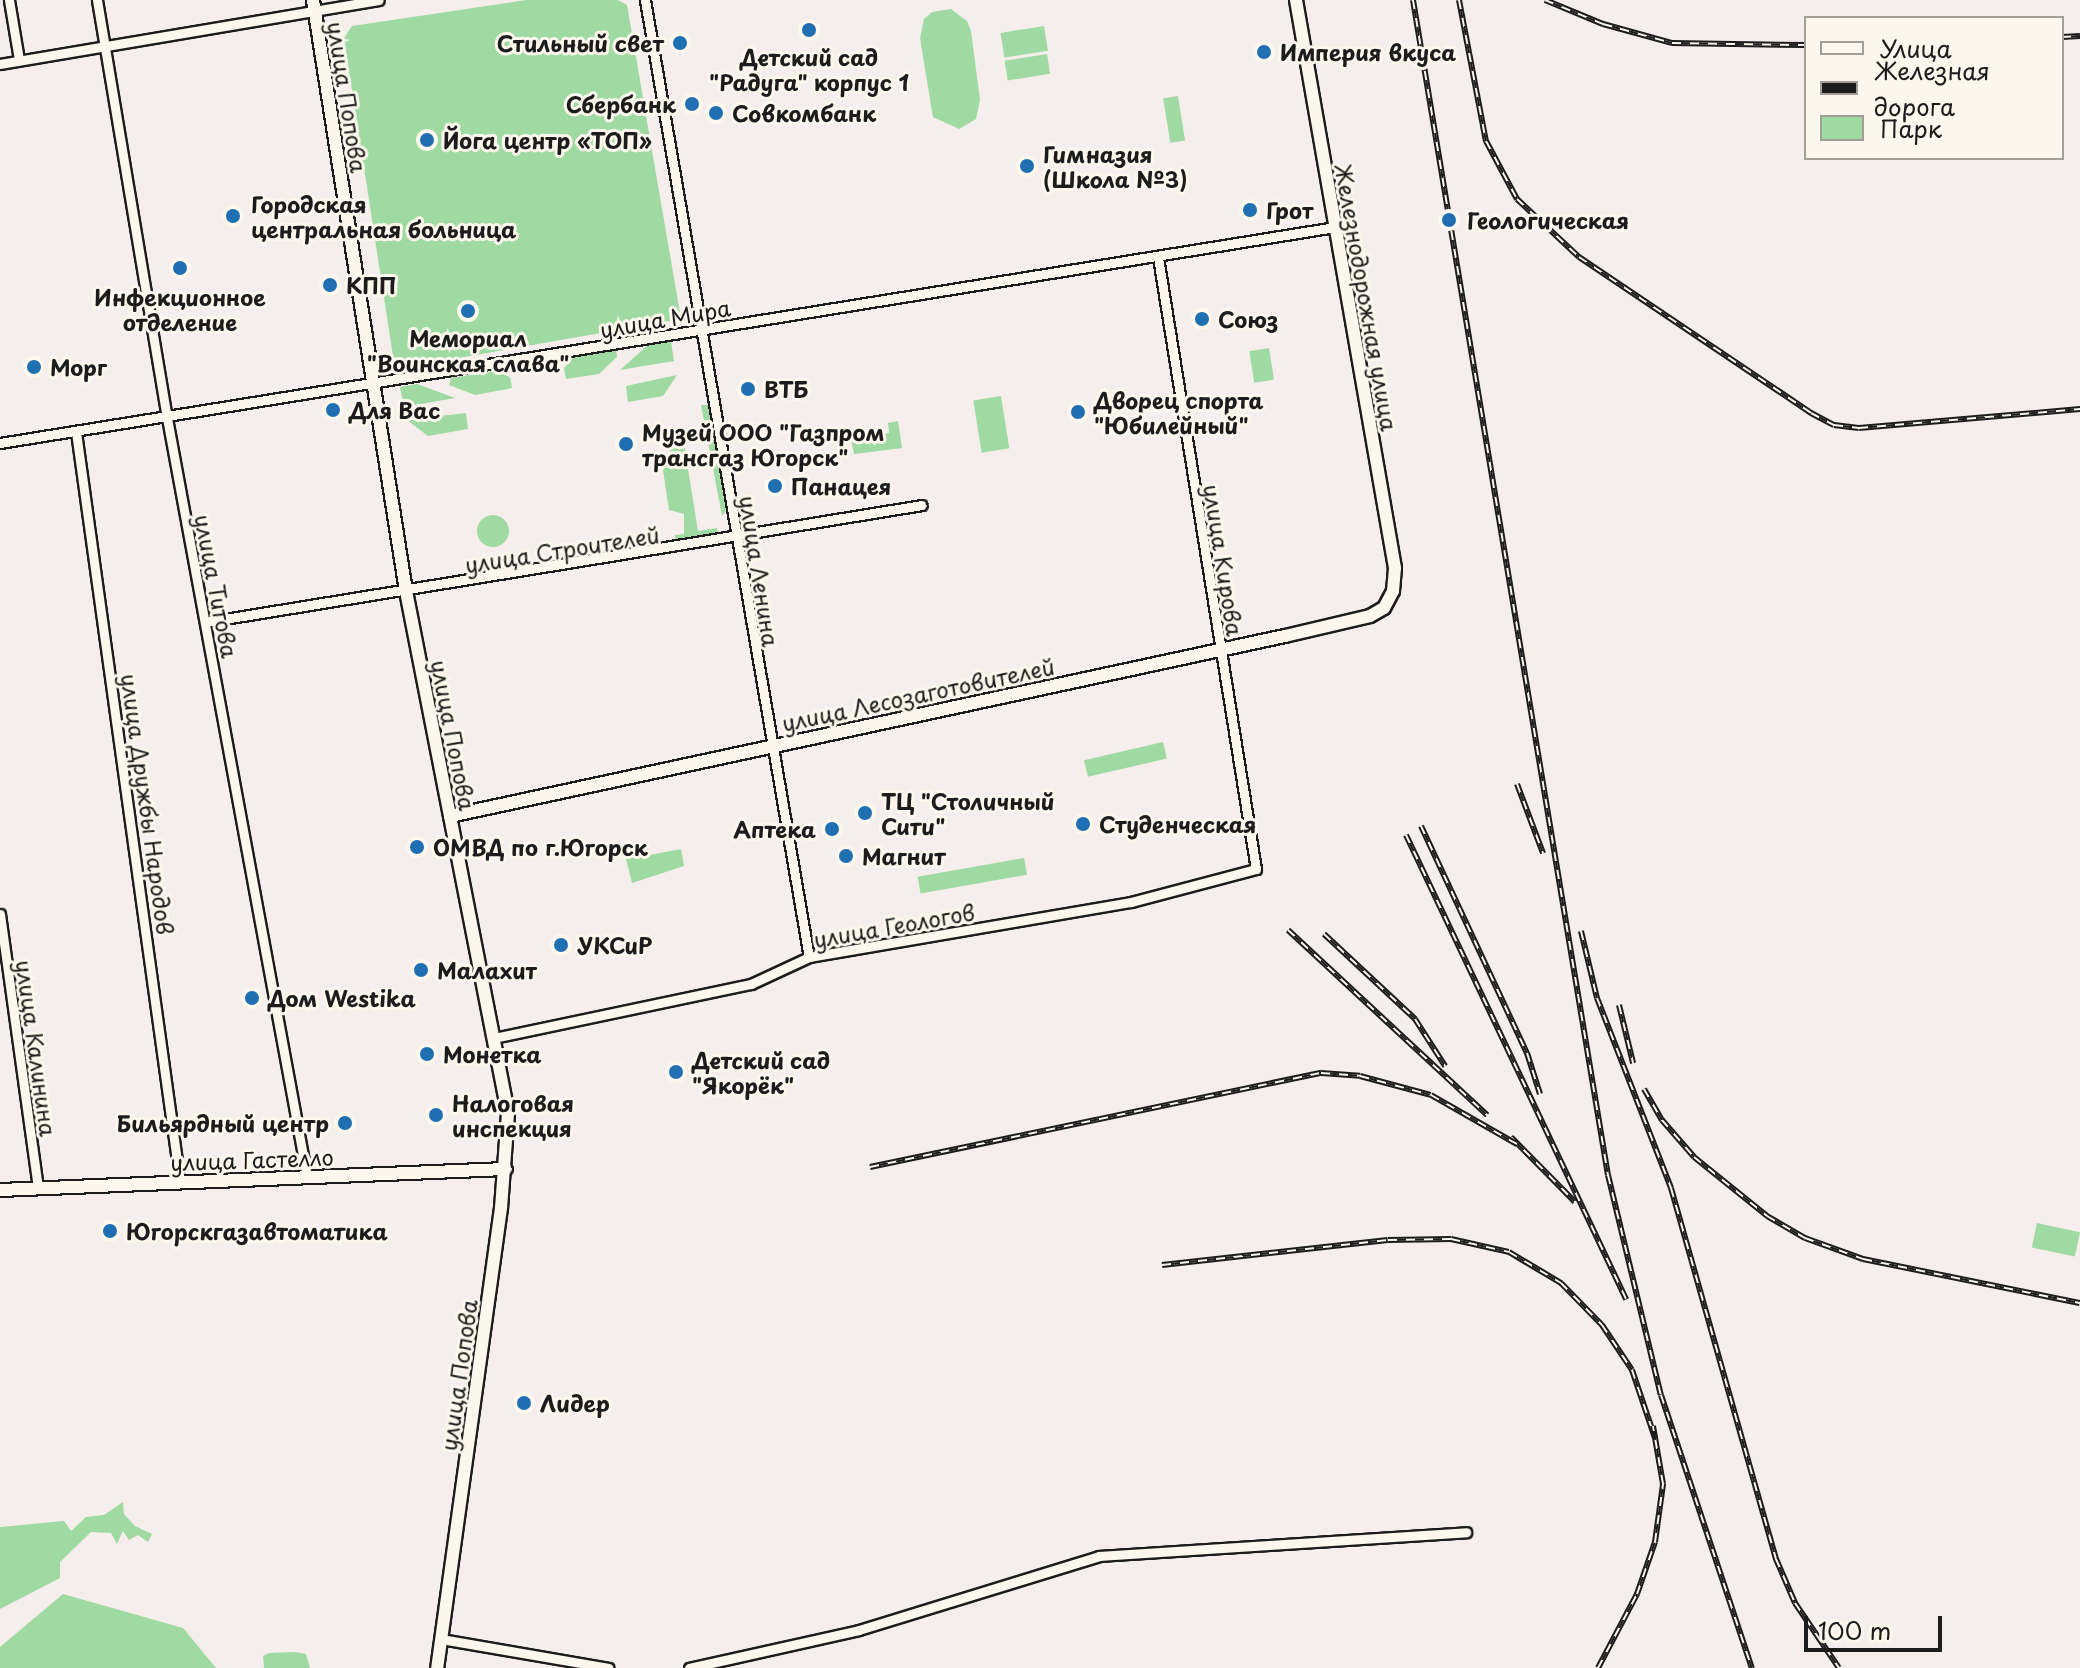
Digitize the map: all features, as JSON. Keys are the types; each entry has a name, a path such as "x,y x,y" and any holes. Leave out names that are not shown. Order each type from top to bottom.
{"main road":[{"name":"Железнодорожная улица","path":"1296,0 1395,568 1389,601"},
{"name":"улица Попова","path":"313,5 406,591 508,1113 506,1169 437,1668"},
{"name":"улица Лесозаготовителей","path":"450,816 1370,616 1389,601"},
{"name":"улица Гастелло","path":"0,1190 506,1169"}],"street":[{"path":"9,0 19,60"},
{"name":"улица Титова","path":"97,0 167,418 307,1177"},
{"path":"0,64 313,5 379,0"},
{"name":"улица Ленина","path":"645,0 809,957"},
{"name":"улица Мира","path":"0,443 1335,227"},
{"name":"улица Кирова","path":"1158,257 1256,869"},
{"name":"улица Дружбы Народов","path":"76,432 180,1182"},
{"name":"улица Строителей","path":"206,622 737,538 922,505"},
{"name":"улица Геологов","path":"494,1038 751,984 809,957 1131,902 1256,869"},
{"name":"улица Калинина","path":"0,914 38,1188"},
{"path":"689,1668 859,1630 1099,1556 1466,1532"},
{"path":"441,1639 609,1668"}],"green space":[{"path":"526,0 618,0 627,5 681,319 395,369 344,38 352,26"},
{"path":"951,9 967,21 971,31 980,100 976,119 959,129 933,117 920,38 924,19 932,12"},
{"path":"1044,26 1048,51 1004,58 1001,33"},
{"path":"1047,54 1050,74 1008,80 1005,61"},
{"path":"1178,96 1185,140 1170,143 1163,98"},
{"path":"671,341 674,361 620,370 648,345"},
{"path":"1269,348 1274,380 1254,383 1249,351"},
{"path":"616,350 617,357 599,374 566,379 564,368 573,358"},
{"path":"496,371 510,377 512,388 475,395 449,385 451,378"},
{"path":"677,375 663,396 628,402 626,386"},
{"path":"417,384 455,398 404,407 400,387"},
{"path":"1001,396 1009,448 982,453 973,400"},
{"path":"701,405 708,405 726,511 722,516"},
{"path":"466,413 468,429 428,436 407,420"},
{"path":"898,421 902,448 854,454 851,439 889,433 888,423"},
{"path":"682,431 698,531 717,528 718,535 676,542 675,535 684,534 684,514 669,510 663,470 671,459 667,434"},
{"path":"493,515 505,519 509,531 505,543 493,547 481,543 477,531 481,519"},
{"path":"1163,742 1167,759 1088,777 1084,760"},
{"path":"648,847 650,855 681,849 684,866 632,883 624,851"},
{"path":"1024,858 1027,875 921,893 918,877"},
{"path":"2037,1223 2080,1232 2075,1257 2032,1247"},
{"path":"123,1502 124,1514 135,1526 152,1534 148,1542 138,1535 129,1540 123,1531 117,1544 111,1533 91,1532 60,1562 60,1578 0,1609 0,1527 64,1521 71,1531 86,1517 104,1515"},
{"path":"63,1594 183,1628 216,1668 0,1668 0,1647"},
{"path":"295,1652 306,1654 310,1668 264,1668 263,1656"}],"railway":[{"path":"1413,0 1608,1175 1661,1395 1752,1668"},
{"path":"1459,0 1486,141 1517,199 1579,257 1811,413 1834,425 1859,428 2080,409"},
{"path":"1545,0 1603,24 1672,43 1804,45"},
{"path":"2064,37 2080,36"},
{"path":"1517,784 1543,853"},
{"path":"1421,826 1527,1053 1540,1094"},
{"path":"1406,835 1626,1299"},
{"path":"1288,930 1487,1115"},
{"path":"1581,931 1597,998 1671,1188 1776,1559 1795,1603 1839,1668"},
{"path":"1324,934 1415,1019 1445,1066"},
{"path":"1619,1005 1633,1063"},
{"path":"870,1167 1321,1073 1360,1076 1431,1095 1517,1144"},
{"path":"1644,1089 1662,1120 1694,1157 1767,1216 1805,1238 1863,1259 2080,1303"},
{"path":"1511,1137 1575,1202"},
{"path":"1162,1265 1388,1240 1451,1239 1509,1252 1561,1283 1602,1325 1632,1370 1655,1438"},
{"path":"1598,1668 1637,1594 1655,1542 1663,1484 1653,1426"}],"place":[{"name":"Детский сад \"Радуга\" корпус 1","path":"809,30"},
{"name":"Стильный свет","path":"680,43"},
{"name":"Империя вкуса","path":"1264,52"},
{"name":"Сбербанк","path":"692,104"},
{"name":"Совкомбанк","path":"716,113"},
{"name":"Йога центр «ТОП»","path":"427,140"},
{"name":"Гимназия (Школа №3)","path":"1027,166"},
{"name":"Грот","path":"1250,210"},
{"name":"Городская центральная больница","path":"233,216"},
{"name":"Геологическая","path":"1449,220"},
{"name":"Инфекционное отделение","path":"180,268"},
{"name":"КПП","path":"330,285"},
{"name":"Мемориал \"Воинская слава\"","path":"468,311"},
{"name":"Союз","path":"1202,319"},
{"name":"Морг","path":"34,367"},
{"name":"ВТБ","path":"748,389"},
{"name":"Для Вас","path":"333,410"},
{"name":"Дворец спорта \"Юбилейный\"","path":"1078,412"},
{"name":"Музей ООО \"Газпром трансгаз Югорск\"","path":"626,444"},
{"name":"Панацея","path":"775,486"},
{"name":"ТЦ \"Столичный Сити\"","path":"865,813"},
{"name":"Студенческая","path":"1083,824"},
{"name":"Аптека","path":"832,829"},
{"name":"ОМВД по г.Югорск","path":"417,847"},
{"name":"Магнит","path":"846,856"},
{"name":"УКСиР","path":"561,945"},
{"name":"Малахит","path":"421,970"},
{"name":"Дом Westika","path":"252,998"},
{"name":"Монетка","path":"427,1054"},
{"name":"Детский сад \"Якорёк\"","path":"676,1072"},
{"name":"Налоговая инспекция","path":"436,1115"},
{"name":"Бильярдный центр","path":"345,1123"},
{"name":"Югорскгазавтоматика","path":"110,1231"},
{"name":"Лидер","path":"524,1403"}]}
